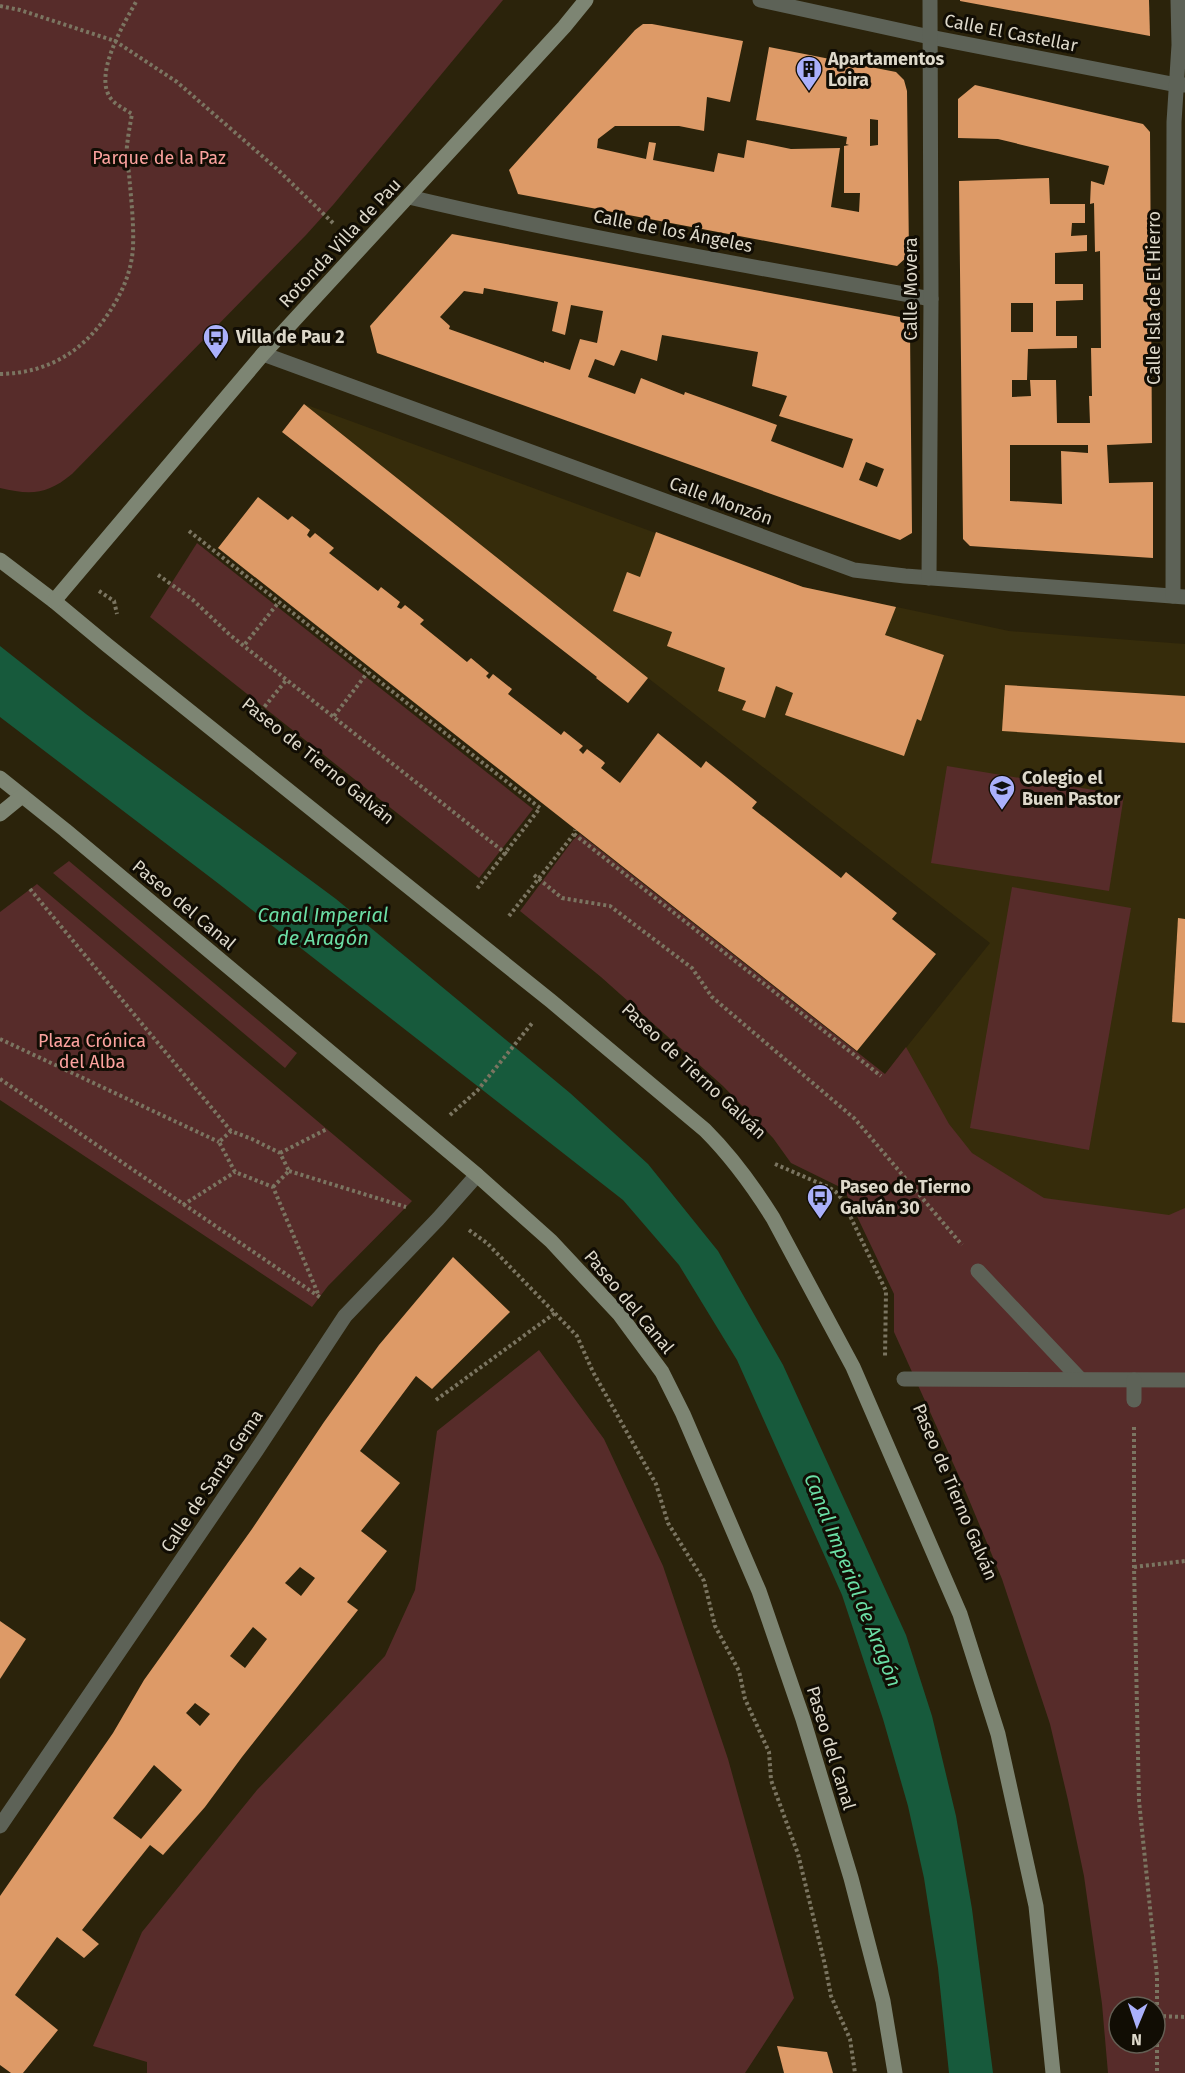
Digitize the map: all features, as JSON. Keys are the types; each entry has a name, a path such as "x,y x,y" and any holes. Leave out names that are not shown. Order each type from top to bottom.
{"street":[{"name":"Rotonda Villa de Pau","path":"54,601 263,354 409,197 586,0"},
{"name":"Calle El Castellar","path":"760,0 930,37 1181,85"},
{"name":"Calle Movera","path":"929,578 930,0"},
{"name":"Calle Isla de El Hierro","path":"1178,0 1181,85 1174,122 1179,596"},
{"name":"Calle de los Ángeles","path":"409,197 655,248 931,299"},
{"name":"Calle Monzón","path":"263,354 841,566 869,573 1179,596"},
{"path":"0,560 54,601"},
{"name":"Paseo de Tierno Galván","path":"54,601 551,1001 705,1130 727,1152 759,1196 853,1367 960,1614 998,1734 1036,1906 1053,2073"},
{"name":"Paseo del Canal","path":"0,778 477,1175 551,1241 620,1315 662,1372 683,1414 759,1591 803,1719 851,1878 883,2001 895,2073"},
{"path":"0,814 22,796"},
{"name":"Calle de Santa Gema","path":"0,1826 256,1451 345,1316 477,1175"},
{"path":"978,1271 1080,1379"},
{"path":"904,1379 1185,1380"},
{"path":"1134,1380 1134,1400"}],"path":[{"path":"0,374 25,371 45,365 78,349 101,325 126,283 133,248 127,148 132,114 111,100 106,88 108,60 115,41 137,0"},
{"path":"0,6 115,41 177,82 277,169 334,224"},
{"path":"189,531 540,808 476,890"},
{"path":"158,575 194,600 230,635 509,856"},
{"path":"110,598 116,603 117,620"},
{"path":"245,645 279,602"},
{"path":"334,717 368,672"},
{"name":"Paseo de Tierno Galván","path":"257,716 287,679"},
{"path":"509,916 536,877 575,832 881,1076"},
{"path":"536,877 562,898 610,906 692,968 712,997 855,1119 975,1261 978,1271"},
{"path":"30,889 231,1131 280,1153 289,1171 406,1208"},
{"path":"445,1119 477,1091 530,1026"},
{"path":"0,1039 219,1142 235,1172 273,1187 319,1297 0,1079"},
{"path":"280,1153 327,1130"},
{"path":"219,1142 231,1131"},
{"name":"Paseo de Tierno Galván","path":"765,1160 828,1187 842,1199 886,1291 885,1361"},
{"path":"273,1187 289,1171"},
{"path":"183,1205 235,1172"},
{"path":"464,1229 472,1230 480,1236 577,1336 593,1372 656,1484 668,1523 704,1581 715,1626 739,1671 745,1699 769,1752 771,1780 798,1854 831,1996 850,2039 855,2073"},
{"path":"436,1400 555,1313"},
{"path":"1134,1400 1134,1567 1139,1801 1157,1995"},
{"path":"1134,1567 1185,1561"},
{"path":"1167,2017 1185,2018"},
{"path":"1157,2055 1157,2073"}],"shaded area":[{"name":"Colegio el Buen Pastor","path":"304,404 803,587 1009,631 1185,644 1185,1360 885,1074 990,943 648,678"}],"green space":[{"name":"Parque de la Paz","path":"0,0 503,0 306,235 72,474 46,490 20,492 0,488"},
{"path":"197,543 533,809 479,878 150,617"},
{"path":"947,766 1124,795 1109,891 931,863"},
{"path":"580,834 885,1074 906,1047 949,1124 972,1153 1044,1198 1169,1215 1185,1208 1185,2073 1108,2073 1102,2004 1084,1876 1050,1724 1002,1579 962,1483 894,1332 894,1294 844,1189 791,1163 773,1138 723,1086 601,977 520,911 573,840"},
{"path":"69,861 297,1053 285,1068 53,873"},
{"name":"Plaza Crónica del Alba","path":"37,884 412,1201 328,1286 312,1307 0,1100 0,912"},
{"path":"1012,887 1131,908 1089,1150 970,1128"},
{"path":"539,1350 604,1439 663,1566 728,1759 794,1998 745,2073 147,2073 147,2062 93,2046 142,1932 257,1790 385,1656 415,1590 437,1431"}],"water":[{"name":"Canal Imperial de Aragón","path":"0,646 86,714 336,899 570,1093 648,1164 718,1251 783,1365 906,1635 932,1716 956,1816 972,1909 993,2073 949,2073 938,1968 924,1878 908,1806 883,1719 842,1595 737,1360 679,1265 623,1200 219,884 0,717"}],"building":[{"path":"1149,0 1150,36 960,1"},
{"path":"643,24 652,24 743,41 730,102 707,97 704,131 679,126 615,126 598,139 597,148 646,159 649,142 656,143 653,160 714,172 718,153 744,158 747,140 791,149 840,148 831,207 859,212 860,193 844,193 844,146 849,145 846,144 847,137 756,120 769,47 896,72 904,80 907,91 909,255 897,266 518,194 509,170 635,30","holes":["870,119 878,120 878,145 870,146"]},
{"path":"975,85 1143,124 1150,132 1152,443 1107,445 1109,483 1153,482 1153,558 970,546 963,539 959,181 1049,178 1050,204 1085,204 1085,223 1072,223 1071,236 1087,235 1087,251 1055,253 1055,284 1083,284 1083,300 1056,301 1056,336 1077,336 1077,348 1028,349 1027,380 1012,380 1012,397 1031,396 1030,380 1056,380 1057,423 1090,423 1091,348 1101,348 1100,251 1095,252 1094,203 1090,204 1091,181 1104,185 1109,166 998,139 958,138 958,99","holes":["1011,303 1033,303 1033,332 1011,332","1010,445 1088,445 1088,453 1061,451 1062,504 1010,501"]},
{"path":"452,234 900,317 910,331 912,533 900,540 377,353 370,326","holes":["484,288 558,302 552,331 565,335 571,305 603,311 597,343 580,339 570,370 449,329 450,326 440,317 464,291 483,294","662,335 758,352 752,386 787,396 779,416 853,439 843,468 771,441 777,425 685,392 684,395 641,378 635,394 588,377 595,359 614,366 621,350 657,361","866,462 884,469 877,487 859,480"]},
{"path":"304,404 648,678 628,703 282,432"},
{"path":"258,497 288,520 292,516 310,530 307,535 310,538 315,533 334,548 329,553 378,591 381,587 400,602 397,607 401,609 405,605 424,620 420,624 467,662 471,658 489,673 486,676 489,679 493,674 512,689 508,694 561,735 564,731 583,746 579,750 583,754 587,749 603,761 605,763 601,768 620,783 658,733 701,768 706,761 757,802 752,808 841,878 846,872 897,913 892,919 936,954 857,1051 218,548"},
{"path":"656,532 803,587 896,607 885,635 944,655 921,721 917,719 904,756 785,715 793,693 776,686 765,718 742,710 746,701 718,691 725,668 667,646 672,632 613,611 627,572 640,577"},
{"path":"1005,685 1185,696 1185,743 1002,731"},
{"path":"1178,918 1185,919 1185,1023 1172,1022"},
{"path":"453,1257 510,1312 432,1389 416,1376 360,1451 400,1483 361,1531 387,1551 347,1602 358,1610 205,1807 163,1855 150,1845 82,1930 99,1944 84,1958 57,1937 15,1995 58,2030 23,2073 11,2073 0,2065 0,1896 113,1733 144,1680 379,1345","holes":["300,1567 315,1578 301,1596 285,1583","253,1627 267,1639 245,1668 230,1656","195,1703 210,1714 200,1726 186,1713","154,1765 182,1790 141,1839 113,1818"]},
{"path":"0,1621 26,1639 0,1679"},
{"path":"777,2046 827,2052 833,2073 784,2073"}],"place":[{"name":"Apartamentos Loira","path":"809,92"},
{"name":"Villa de Pau 2","path":"216,360"},
{"name":"Colegio el Buen Pastor","path":"1002,811"},
{"name":"Paseo de Tierno Galván 30","path":"820,1220"}]}
